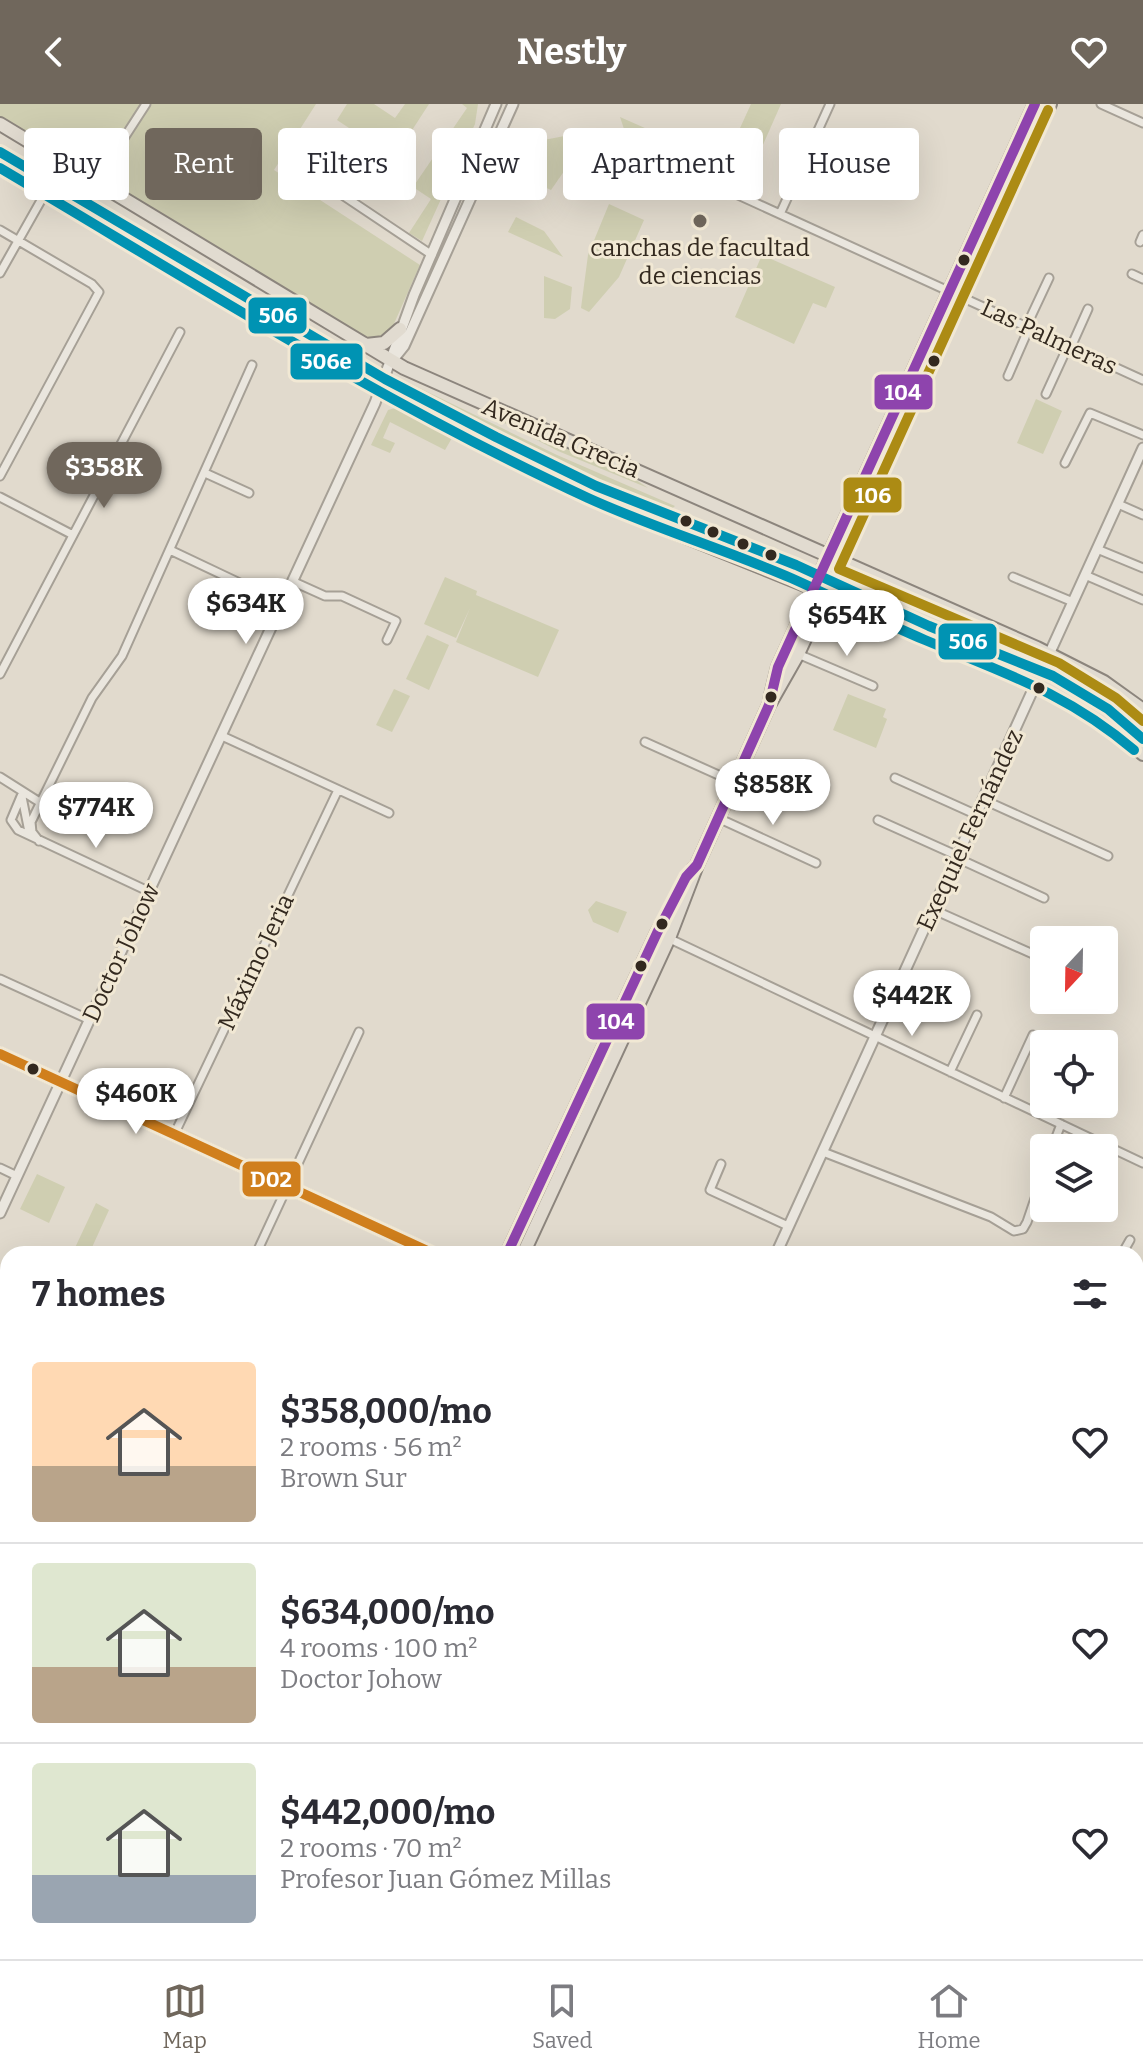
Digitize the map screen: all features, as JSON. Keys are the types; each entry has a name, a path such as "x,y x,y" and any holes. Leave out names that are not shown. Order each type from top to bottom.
{"main road":[{"path":"956,294 1035,104"},
{"path":"769,705 778,667 820,591 956,294 1050,104"},
{"name":"Avenida Grecia","path":"0,124 24,139"},
{"name":"Avenida Grecia","path":"0,161 24,174"},
{"name":"Avenida Grecia","path":"68,200 382,386 604,502 1039,680 1089,706 1143,754"},
{"name":"Avenida Grecia","path":"123,200 392,361 836,557 1049,655 1104,682 1143,710"},
{"path":"363,344 384,343 400,329"},
{"path":"511,1246 697,865 769,705 798,654 820,591"},
{"path":"527,1246 663,936"},
{"path":"0,1054 417,1246"}],"street":[{"path":"129,130 146,104"},
{"path":"392,361 400,329 496,104"},
{"path":"392,361 404,346 513,104"},
{"path":"780,214 830,104"},
{"path":"1103,104 1142,120"},
{"path":"0,273 41,200"},
{"path":"350,200 443,262"},
{"name":"Las Palmeras","path":"749,200 1143,380"},
{"path":"0,230 93,285 99,292 0,476"},
{"path":"1132,274 1143,279"},
{"path":"1008,376 1049,278"},
{"path":"1046,394 1088,309"},
{"path":"0,674 180,332"},
{"name":"Doctor Johow","path":"0,1213 284,604 392,361"},
{"path":"39,841 32,832 31,822 92,698 122,656 252,365"},
{"path":"1065,463 1090,413 1143,435"},
{"name":"Exequiel Fernández","path":"779,1246 1097,549 1118,504 1137,475 1143,449"},
{"path":"205,473 249,493"},
{"path":"0,497 73,535"},
{"path":"1118,504 1143,515"},
{"path":"1097,549 1143,568"},
{"path":"170,550 284,604"},
{"path":"1085,575 1143,600"},
{"path":"1013,577 1073,602"},
{"path":"294,582 325,596 342,596 396,621 387,640"},
{"path":"798,654 873,686"},
{"path":"222,736 389,813"},
{"path":"645,742 734,782"},
{"path":"0,777 22,794 41,803"},
{"path":"895,778 977,815"},
{"name":"Máximo Jeria","path":"174,1135 338,790"},
{"path":"22,794 11,816 12,824 39,841 150,892"},
{"path":"22,794 26,827 39,841"},
{"path":"984,800 1108,856"},
{"path":"718,818 816,863"},
{"path":"878,820 1044,898"},
{"path":"934,910 1030,953"},
{"path":"663,936 1143,1163"},
{"path":"0,979 90,1020"},
{"path":"900,984 949,1005"},
{"path":"950,1072 977,1015"},
{"path":"260,1246 359,1032"},
{"path":"1004,1098 1030,1042"},
{"path":"1057,1134 1061,1124"},
{"path":"823,1152 991,1217 1014,1231 1023,1229 1030,1213"},
{"path":"721,1164 710,1190 788,1226"},
{"path":"0,1168 17,1176"},
{"path":"1127,1246 1130,1240"}],"green space":[{"path":"0,104 316,104 301,128 278,128 278,164 274,170 278,173 278,200 320,200 420,265 389,335 370,343 129,199 129,128 24,128 24,135 0,117"},
{"path":"347,104 374,104 395,118 405,104 429,104 413,128 349,128 337,120"},
{"path":"462,104 478,104 473,128 453,128 467,108"},
{"path":"751,104 781,104 763,145 763,128 740,128"},
{"path":"620,117 645,128 624,128"},
{"path":"563,136 563,173 551,190 547,188 547,139"},
{"path":"432,159 432,200 441,200 422,241 409,233 431,199 416,189 416,183"},
{"path":"609,204 644,220 619,277 589,312 581,308 588,255"},
{"path":"516,217 544,231 563,257 508,232"},
{"path":"762,255 835,287 826,308 813,303 794,344 735,317"},
{"path":"544,276 572,287 570,309 555,319 544,318"},
{"path":"401,379 557,455 675,506 669,511 599,484 399,383"},
{"path":"1036,399 1062,411 1043,454 1017,443"},
{"path":"395,408 452,438 445,450 390,422 383,438 395,443 390,453 371,445 388,410"},
{"path":"491,416 592,456 648,488 558,451"},
{"path":"445,577 477,591 476,595 559,630 538,677 456,642 470,608 456,638 424,624"},
{"path":"427,635 449,645 429,690 406,679"},
{"path":"394,689 410,696 392,732 376,725"},
{"path":"848,694 886,709 883,717 887,719 876,748 833,730"},
{"path":"596,901 627,912 618,933 593,922 588,910"},
{"path":"37,1174 65,1187 49,1223 20,1209"},
{"path":"96,1203 109,1210 93,1246 76,1246"}],"transit line":[{"name":"104","path":"511,1246 657,933 686,877 697,865 769,705 778,667 1035,104"},
{"name":"106","path":"1048,110 839,569 1059,663 1116,698 1143,721"},
{"name":"506","path":"0,152 385,379 496,437 596,486 796,565 929,626 1053,676 1108,709 1143,739"},
{"name":"506e","path":"0,168 363,382 512,462 613,509 791,578 908,633 1034,686 1084,713 1134,750"},
{"name":"D02","path":"0,1054 417,1246"}],"place":[{"name":"canchas de facultad de ciencias","path":"700,221"}]}
